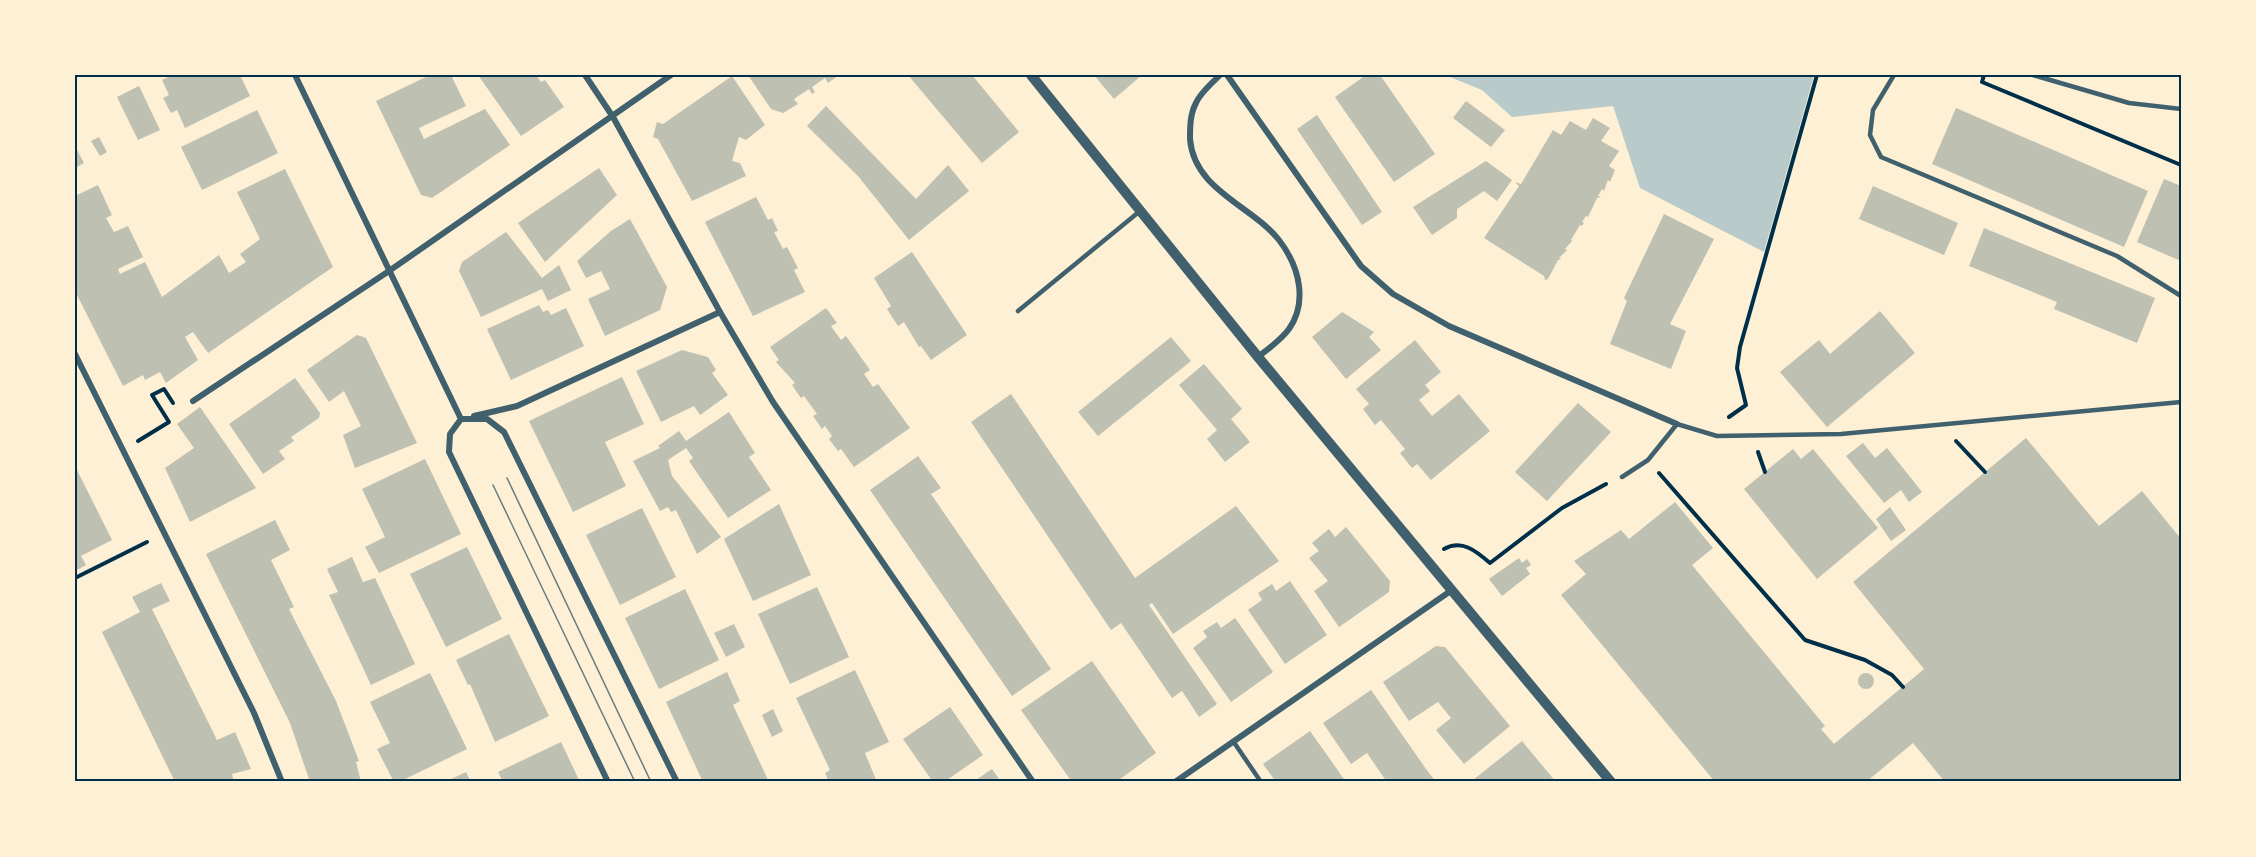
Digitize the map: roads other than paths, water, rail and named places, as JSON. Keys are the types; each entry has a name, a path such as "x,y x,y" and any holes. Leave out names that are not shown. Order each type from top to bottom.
{"street":[{"path":"295,75 461,418"},
{"path":"585,75 613,117 720,312 773,402 1033,782"},
{"path":"193,401 389,271 671,75"},
{"path":"1031,75 1258,357 1611,782"},
{"path":"1220,75 1196,102 1190,126 1191,151 1198,167 1212,184 1278,239 1291,259 1298,278 1300,298 1295,318 1287,332 1258,357"},
{"path":"1227,75 1361,266 1393,294 1426,316 1677,424"},
{"path":"608,782 449,452 450,434 461,418 517,406 720,312"},
{"path":"75,354 254,713 282,782"},
{"path":"461,418 487,419 504,432 677,782"},
{"path":"1175,782 1452,590"}],"lane":[{"path":"1894,75 1873,110 1870,135 1881,157 2117,256 2181,296"},
{"path":"2033,75 2129,103 2181,109"},
{"path":"1018,311 1140,211"},
{"path":"1622,477 1648,460 1677,424 1717,436 1832,434 2181,402"},
{"path":"1233,741 1261,782"}],"tram line":[{"path":"507,478 651,782"},
{"path":"493,485 635,782"}]}
